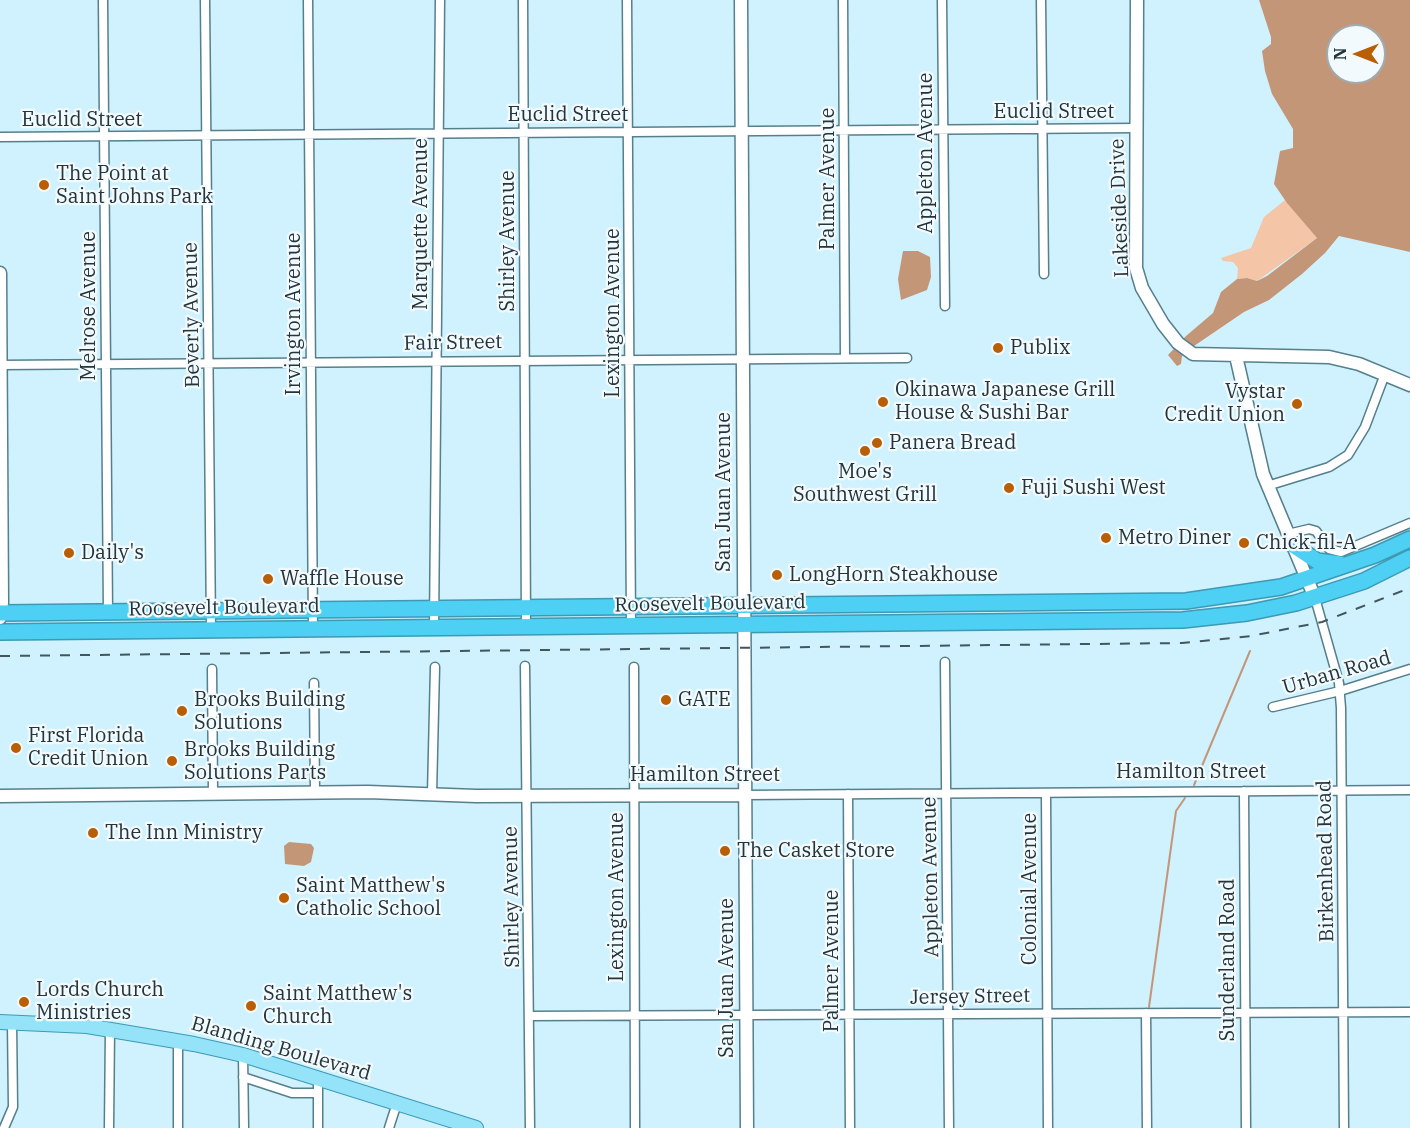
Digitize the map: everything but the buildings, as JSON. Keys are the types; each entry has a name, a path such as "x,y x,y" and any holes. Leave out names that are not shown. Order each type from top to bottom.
{"highway":[{"name":"Roosevelt Boulevard","path":"1,615 1160,602 1236,595 1308,579 1410,539"},
{"path":"1291,540 1307,556 1326,564 1355,562"},
{"name":"Roosevelt Boulevard","path":"0,632 1183,620 1263,610 1315,597 1364,580 1410,558"},
{"path":"1118,620 1150,611 1160,602 1167,611 1183,620"},
{"path":"853,623 874,615 916,614 925,610 930,604"}],"main road":[{"name":"Blanding Boulevard","path":"6,1022 110,1029 178,1040 243,1055 476,1128"}],"street":[{"name":"Melrose Avenue","path":"103,0 108,612"},
{"name":"Beverly Avenue","path":"206,0 211,630"},
{"name":"Irvington Avenue","path":"308,0 314,628"},
{"name":"Marquette Avenue","path":"434,627 440,0"},
{"name":"Shirley Avenue","path":"523,0 526,626"},
{"name":"Lexington Avenue","path":"627,0 631,626"},
{"name":"San Juan Avenue","path":"741,0 747,1128"},
{"name":"Palmer Avenue","path":"843,0 845,358"},
{"name":"Appleton Avenue","path":"942,0 945,306"},
{"path":"1041,0 1044,274"},
{"name":"Lakeside Drive","path":"1137,0 1137,277 1163,324 1188,352 1236,356 1329,357 1385,374 1410,385"},
{"name":"Euclid Street","path":"0,137 104,138 438,132 1137,128"},
{"path":"0,273 1,615"},
{"path":"1236,356 1267,486 1315,597"},
{"name":"Fair Street","path":"0,364 630,358 907,358"},
{"path":"1267,486 1329,467 1348,455 1365,427 1385,374"},
{"path":"1291,540 1309,529 1316,531 1329,549 1341,552 1410,523"},
{"name":"Birkenhead Road","path":"1315,597 1340,691 1344,1128"},
{"name":"Appleton Avenue","path":"945,662 949,1128"},
{"name":"Shirley Avenue","path":"525,666 530,1128"},
{"path":"432,794 435,667"},
{"name":"Lexington Avenue","path":"634,667 635,1128"},
{"path":"212,669 213,793"},
{"name":"Urban Road","path":"1274,707 1340,691 1410,669"},
{"path":"314,683 315,793"},
{"name":"Hamilton Street","path":"0,796 213,793 526,796 1410,790"},
{"name":"Sunderland Road","path":"1244,791 1246,1128"},
{"name":"Colonial Avenue","path":"1046,793 1048,1128"},
{"name":"Palmer Avenue","path":"848,794 850,1128"},
{"name":"Jersey Street","path":"530,1016 1410,1012"},
{"path":"1146,1013 1147,1128"},
{"path":"4,1128 13,1107 6,1022"},
{"path":"109,1128 110,1029"},
{"path":"178,1040 178,1128"},
{"path":"243,1055 244,1128"},
{"path":"243,1077 292,1093 318,1093"},
{"path":"318,1079 318,1128"},
{"path":"389,1128 397,1103"}],"shaded area":[{"path":"1259,0 1410,0 1410,252 1339,236 1325,253 1302,274 1269,300 1244,312 1194,346 1182,356 1181,364 1177,366 1168,355 1213,313 1221,292 1237,279 1247,278 1257,281 1267,276 1317,238 1274,184 1280,151 1293,148 1293,129 1272,94 1265,71 1262,51 1271,44 1271,37"},
{"path":"1285,200 1317,238 1257,281 1247,278 1237,279 1238,268 1233,262 1223,261 1221,258 1251,248 1264,217"},
{"path":"903,251 918,251 930,257 931,277 927,290 901,300 898,279"},
{"path":"289,842 311,844 314,848 311,862 304,866 285,864 284,846"}],"waterway":[{"path":"1194,785 1250,651"},
{"path":"1149,1007 1176,811 1185,798"}],"railway":[{"path":"0,656 1182,643 1251,636 1322,622 1410,588"}],"place":[{"name":"The Point at Saint Johns Park","path":"44,185"},
{"name":"Publix","path":"998,348"},
{"name":"Okinawa Japanese Grill House & Sushi Bar","path":"883,402"},
{"name":"Vystar Credit Union","path":"1297,404"},
{"name":"Panera Bread","path":"877,443"},
{"name":"Moe's Southwest Grill","path":"865,451"},
{"name":"Fuji Sushi West","path":"1009,488"},
{"name":"Metro Diner","path":"1106,538"},
{"name":"Chick-fil-A","path":"1244,543"},
{"name":"Daily's","path":"69,553"},
{"name":"LongHorn Steakhouse","path":"777,575"},
{"name":"Waffle House","path":"268,579"},
{"name":"GATE","path":"666,700"},
{"name":"Brooks Building Solutions","path":"182,711"},
{"name":"First Florida Credit Union","path":"16,748"},
{"name":"Brooks Building Solutions Parts","path":"172,761"},
{"name":"The Inn Ministry","path":"93,833"},
{"name":"The Casket Store","path":"725,851"},
{"name":"Saint Matthew's Catholic School","path":"284,898"},
{"name":"Lords Church Ministries","path":"24,1002"},
{"name":"Saint Matthew's Church","path":"251,1006"}]}
